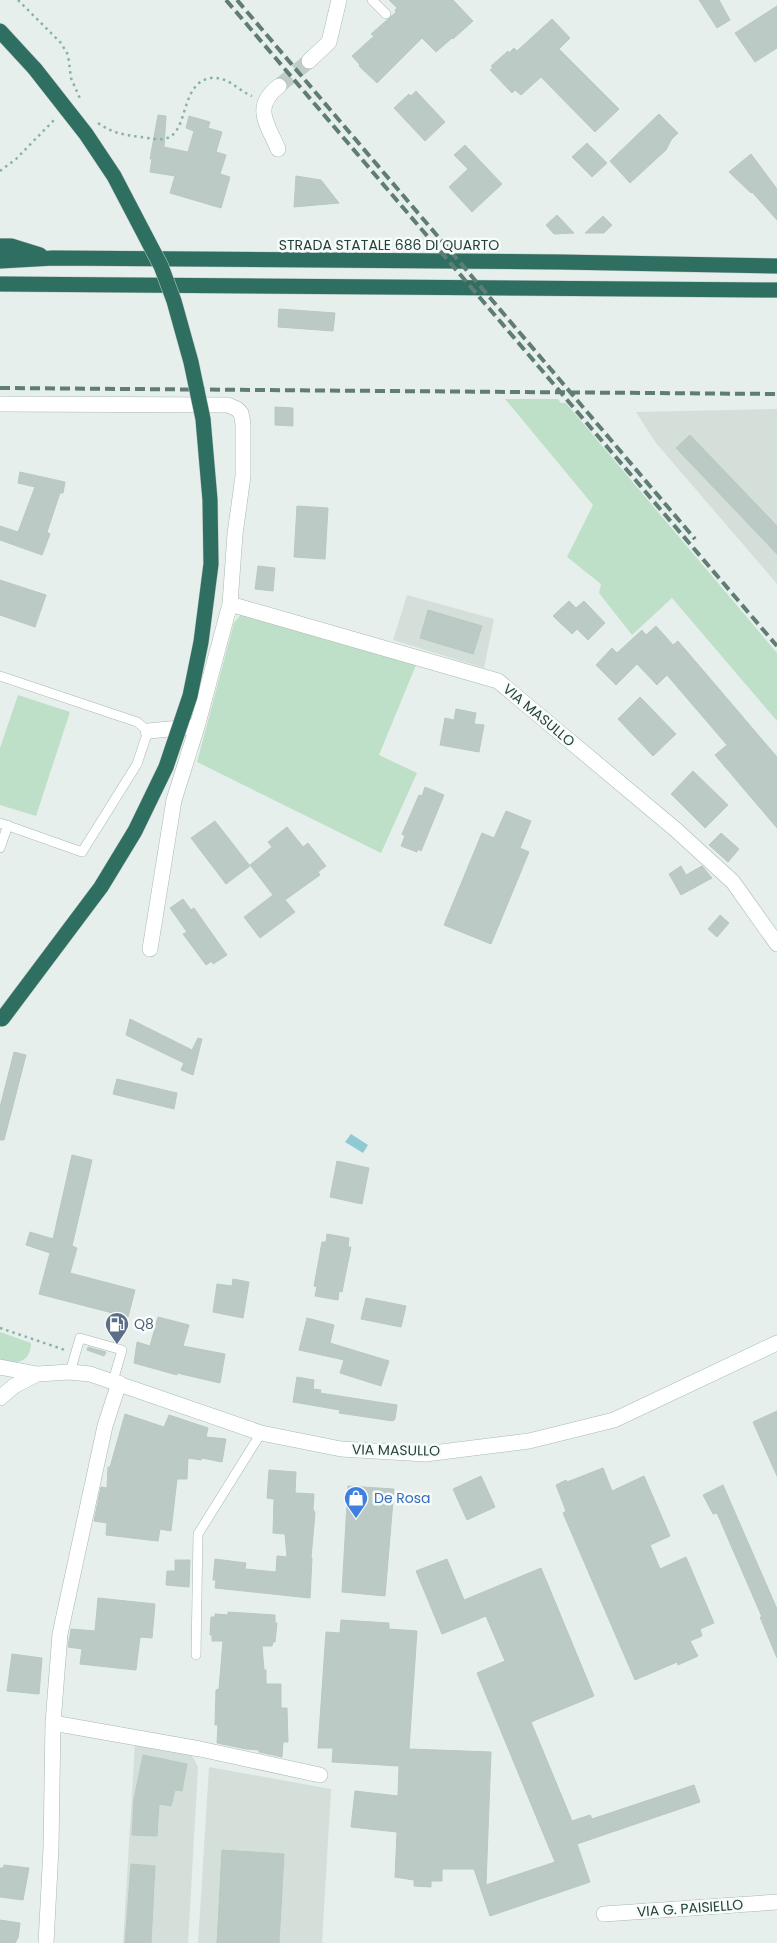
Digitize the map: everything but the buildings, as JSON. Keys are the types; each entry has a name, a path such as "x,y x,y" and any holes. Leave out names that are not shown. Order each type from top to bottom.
{"highway":[{"path":"0,31 35,69 81,126 114,176 161,266 174,301 191,362 203,419 210,500 211,564 201,642 190,696 166,767 135,831 100,887 1,1021"},
{"path":"0,246 11,246 53,258"},
{"name":"STRADA STATALE 686 DI QUARTO","path":"0,261 53,258 777,266"},
{"path":"0,284 777,290"}],"street":[{"path":"309,62 329,42 339,0"},
{"path":"278,149 263,108 266,98 279,86"},
{"path":"0,404 223,404 233,406 241,413 243,424 243,476 235,534 230,604 197,727 174,800 150,949"},
{"name":"VIA MASULLO","path":"230,604 498,681 675,829 733,882 777,944"},
{"path":"148,731 197,727"},
{"name":"VIA MASULLO","path":"0,1367 37,1374 70,1372 90,1374 261,1433 341,1449 425,1454 529,1441 614,1420 777,1343"},
{"name":"VIA MASULLO","path":"0,1398 14,1386 37,1374"},
{"path":"46,1943 51,1848 53,1723 60,1634 116,1382"},
{"path":"53,1723 200,1749 320,1775"},
{"name":"VIA G. PAISIELLO","path":"604,1914 777,1902"}],"lane":[{"path":"372,0 386,14"},
{"path":"0,676 137,722 148,731 137,764 82,852 4,824 0,848"},
{"path":"70,1372 80,1338 122,1350 116,1382"},
{"path":"196,1655 198,1534 261,1433"}],"path":[{"path":"18,0 61,43 68,55 70,78 84,106"},
{"path":"95,121 109,131 123,135 162,139 172,136 178,128 185,106 193,91 200,82 209,78 226,80 243,92 258,98 266,98"},
{"path":"0,171 16,159 57,116"},
{"path":"0,1328 75,1354"}],"shaded area":[{"path":"777,409 777,584 656,443 636,412"},
{"path":"407,595 494,619 484,668 393,640"},
{"path":"135,1743 190,1754 198,1767 188,1943 123,1943"},
{"path":"209,1767 331,1789 322,1943 198,1943"}],"green space":[{"path":"505,399 558,399 561,403 566,403 777,653 777,721 672,598 632,635 599,593 601,584 567,557 593,505"},
{"path":"241,614 416,665 379,755 417,773 381,853 197,762 234,623"},
{"path":"18,695 70,712 36,816 0,805 0,748"},
{"path":"0,1332 31,1343 28,1354 22,1361 12,1363 0,1361"}],"water":[{"path":"351,1134 368,1145 363,1153 345,1142"}],"tunnel":[{"path":"279,86 309,61"}],"railway":[{"path":"226,0 777,646"},
{"path":"237,0 695,539"},
{"path":"0,388 777,394"}],"place":[{"name":"Q8","path":"117,1345"},
{"name":"De Rosa","path":"356,1519"}]}
